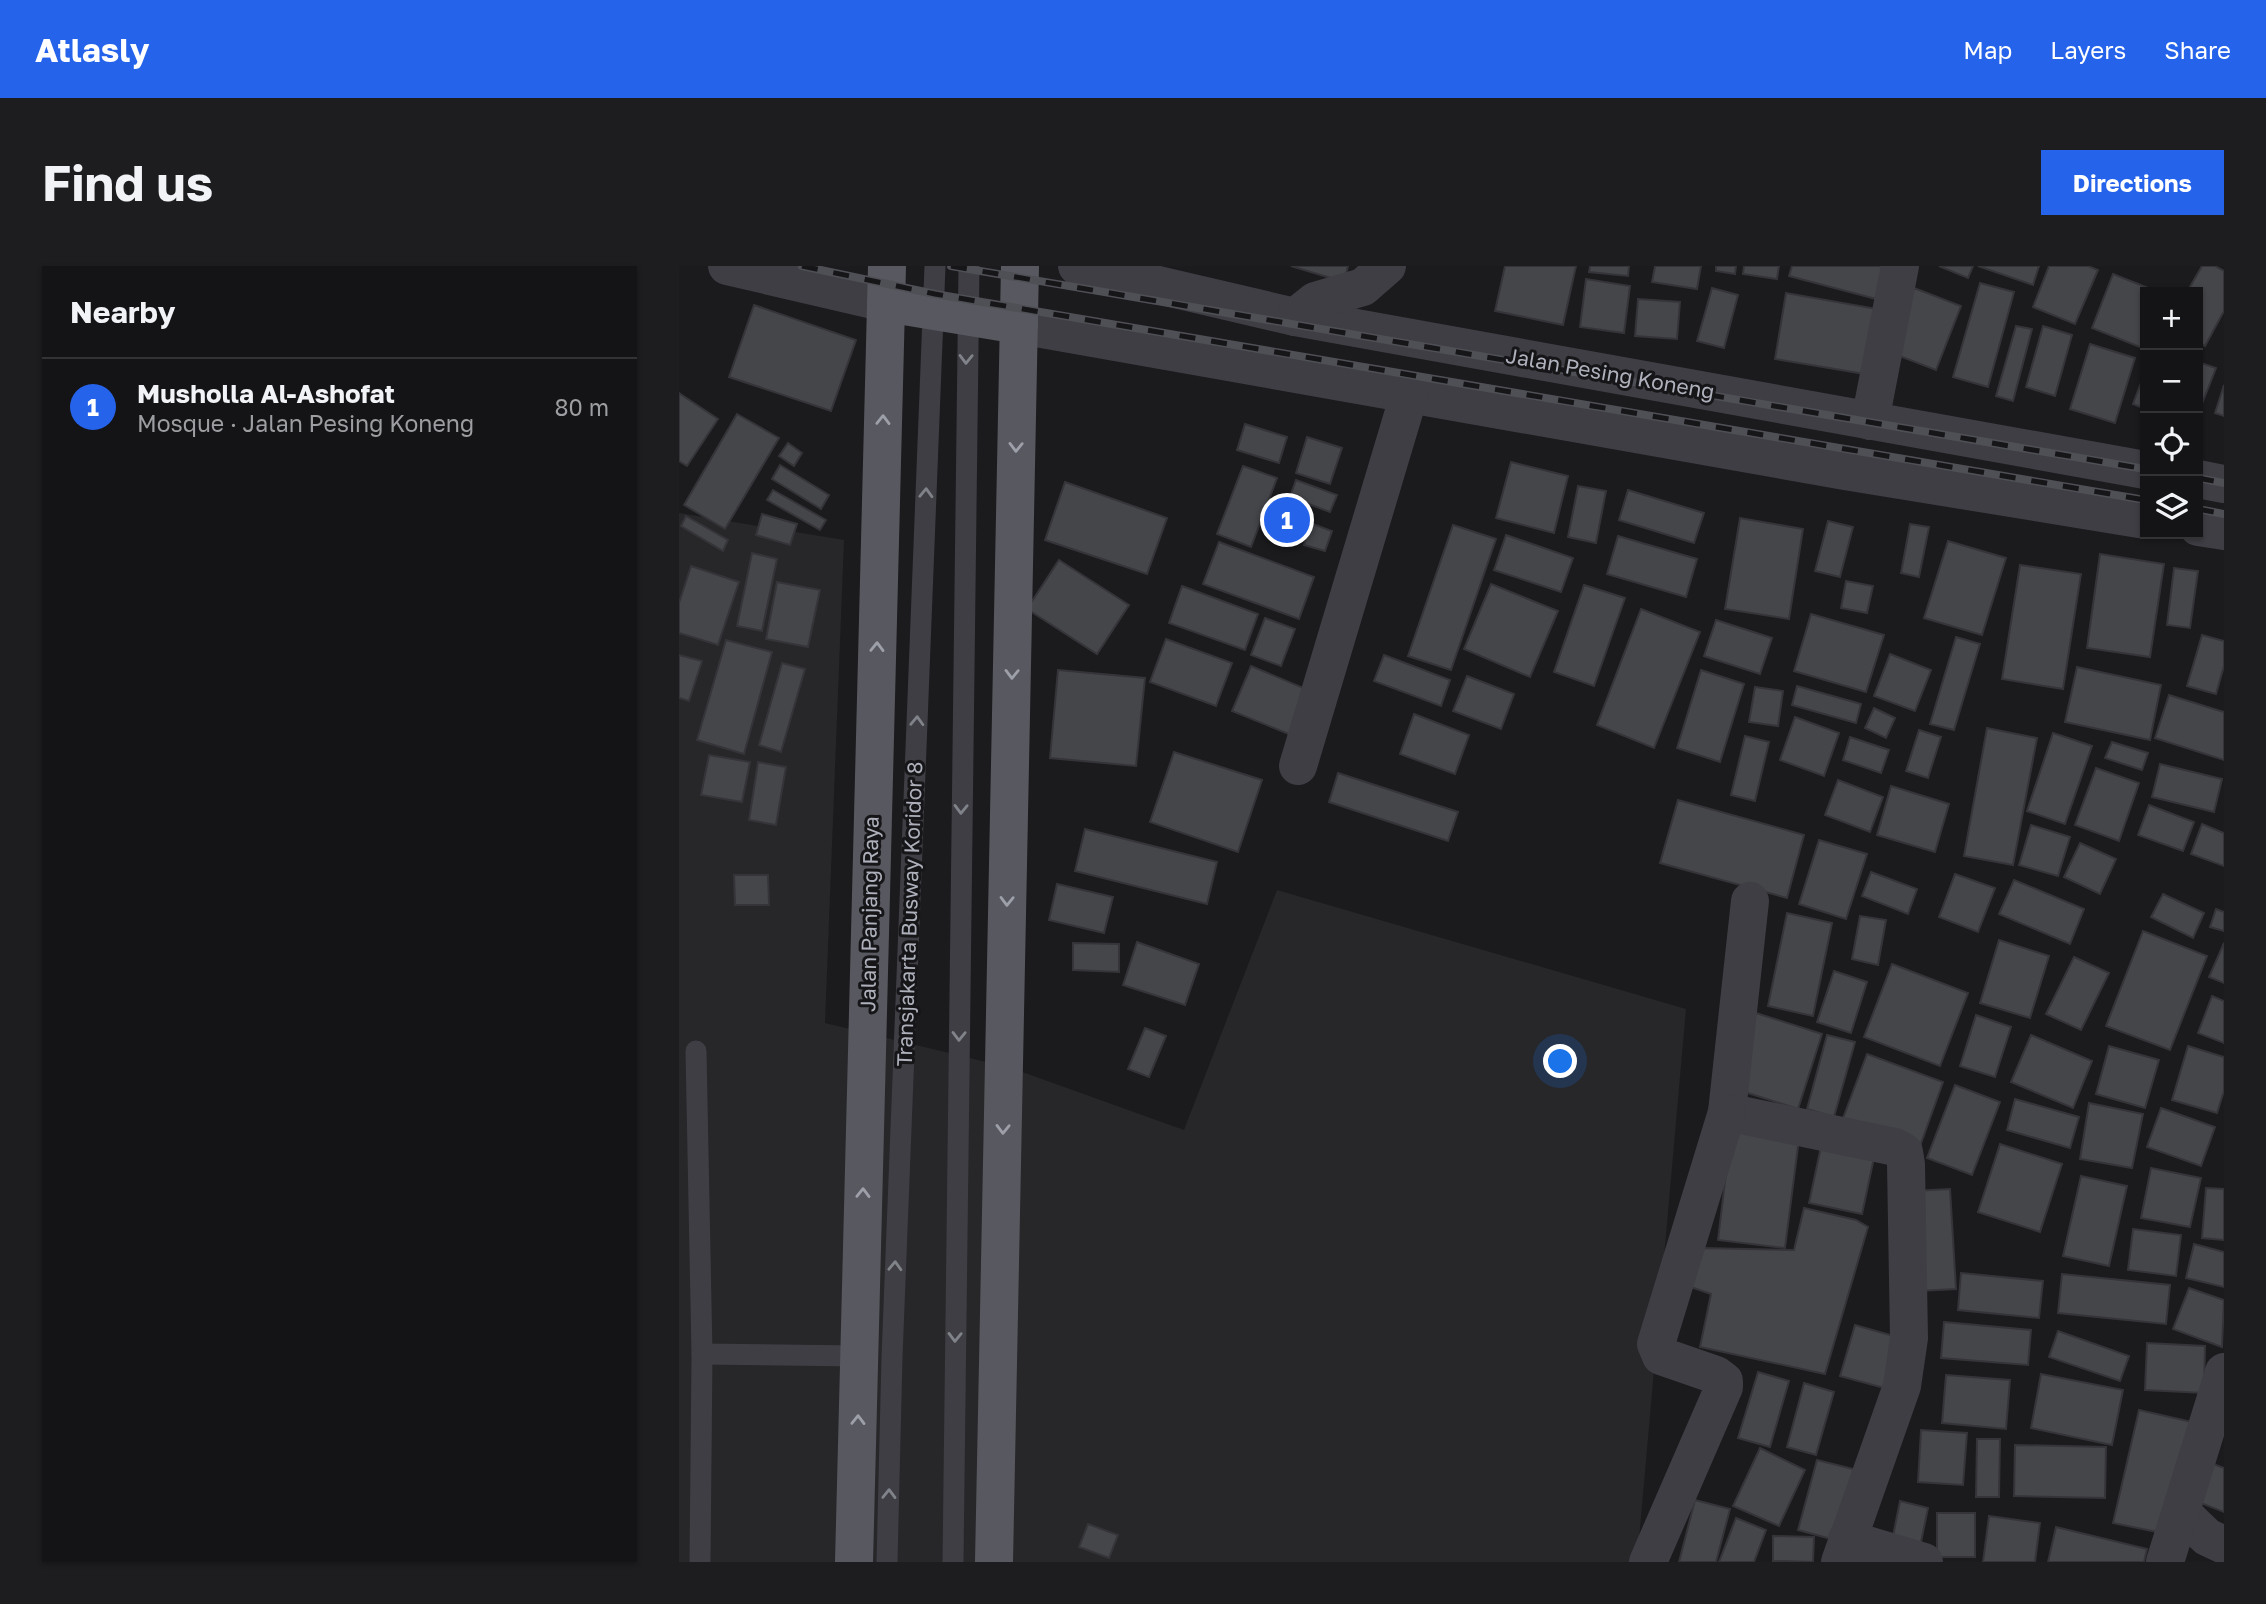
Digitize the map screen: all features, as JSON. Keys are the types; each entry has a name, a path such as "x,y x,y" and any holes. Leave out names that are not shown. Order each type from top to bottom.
{"main road":[{"name":"Jalan Panjang Raya","path":"854,1562 887,266"},
{"path":"994,1562 1020,266"},
{"path":"886,303 1019,325"}],"street":[{"path":"727,266 886,303"},
{"name":"Jalan Pesing Koneng","path":"1077,266 1295,317 2140,469"},
{"path":"1295,317 1315,302 1363,287 1388,266"},
{"path":"1870,421 1900,266"},
{"path":"1019,325 1409,395 2140,519"},
{"path":"1298,766 1409,395"},
{"path":"2203,480 2224,484"},
{"path":"2203,528 2224,531"},
{"path":"1649,1562 1724,1387 1724,1381 1716,1375 1667,1360 1657,1351 1656,1344 1727,1112 1750,901"},
{"path":"1727,1112 1895,1147 1904,1152 1909,1338 1906,1364 1902,1386 1844,1550 1924,1562"},
{"path":"2165,1562 2205,1539 2224,1372"}],"lane":[{"name":"Transjakarta Busway Koridor 8","path":"936,266 950,314 953,1562"},
{"name":"Transjakarta Busway Koridor 8","path":"887,1562 892,1357 950,314 969,266"},
{"path":"696,1051 702,1354 701,1562"},
{"path":"702,1354 859,1356"}],"shaded area":[{"path":"679,513 844,540 825,1023 1011,1068 1184,1130 1277,890 1686,1009 1637,1562 679,1562"}],"building":[{"path":"1291,266 1348,266 1344,282"},
{"path":"1505,266 1576,266 1563,325 1495,311"},
{"path":"1590,266 1629,266 1628,276 1589,272"},
{"path":"1655,266 1701,266 1697,289 1652,282"},
{"path":"1716,266 1736,266 1735,274 1716,271"},
{"path":"1744,266 1779,266 1777,279 1743,274"},
{"path":"1792,266 1885,266 1876,299 1789,276"},
{"path":"1939,266 1973,266 1968,278"},
{"path":"1978,266 2039,266 2033,285"},
{"path":"2049,266 2088,266 2098,270 2075,324 2033,307"},
{"path":"2202,266 2215,266 2224,271 2224,311 2205,346 2203,287 2190,287"},
{"path":"2113,274 2146,287 2140,287 2140,347 2092,328"},
{"path":"1586,279 1630,286 1624,333 1580,327"},
{"path":"1980,283 2014,292 1988,387 1953,377"},
{"path":"1712,288 1738,295 1724,348 1697,341"},
{"path":"1914,288 1961,306 1936,370 1889,352"},
{"path":"1786,293 1877,309 1865,374 1775,359"},
{"path":"1638,299 1680,302 1677,339 1635,336"},
{"path":"754,305 856,340 831,411 729,377"},
{"path":"2016,326 2032,329 2013,401 1996,396"},
{"path":"2043,326 2072,335 2055,396 2026,387"},
{"path":"2090,344 2135,358 2115,423 2070,409"},
{"path":"2203,364 2216,368 2203,401"},
{"path":"2140,385 2140,407 2133,404"},
{"path":"2224,385 2224,416 2215,413"},
{"path":"679,393 718,419 687,466 679,461"},
{"path":"737,414 779,438 725,529 684,505"},
{"path":"1245,424 1287,437 1279,463 1237,450"},
{"path":"1307,437 1342,448 1330,484 1296,473"},
{"path":"788,443 802,453 794,466 779,456"},
{"path":"1511,462 1568,476 1554,533 1496,518"},
{"path":"780,465 829,495 821,509 772,479"},
{"path":"1243,466 1277,478 1251,547 1217,534"},
{"path":"1296,480 1337,495 1330,512 1290,497"},
{"path":"1065,482 1167,518 1147,574 1045,540"},
{"path":"1578,486 1606,491 1596,543 1568,537"},
{"path":"773,490 826,520 820,530 767,500"},
{"path":"1628,490 1704,513 1694,543 1619,520"},
{"path":"1279,500 1307,514 1295,539 1266,525"},
{"path":"762,514 797,524 790,545 756,535"},
{"path":"686,516 728,540 723,551 681,526"},
{"path":"1740,518 1803,529 1789,619 1725,609"},
{"path":"1828,521 1853,527 1840,577 1815,571"},
{"path":"1310,523 1332,531 1325,551 1304,545"},
{"path":"1910,524 1929,527 1919,577 1901,573"},
{"path":"1453,525 1496,539 1451,670 1408,656"},
{"path":"1506,535 1573,558 1561,592 1494,570"},
{"path":"1618,536 1697,559 1686,597 1607,574"},
{"path":"1948,541 2006,558 1982,635 1924,618"},
{"path":"1219,542 1314,577 1299,619 1203,584"},
{"path":"752,553 777,559 762,631 737,626"},
{"path":"2100,554 2164,564 2150,657 2087,648"},
{"path":"1059,560 1129,605 1097,654 1027,609"},
{"path":"2020,565 2081,574 2063,689 2002,679"},
{"path":"691,566 739,582 718,645 679,633 679,603"},
{"path":"2174,568 2198,571 2190,628 2167,625"},
{"path":"1846,581 1873,586 1867,613 1841,608"},
{"path":"777,582 820,590 808,647 766,639"},
{"path":"1491,584 1558,611 1530,677 1464,649"},
{"path":"1584,585 1625,598 1594,686 1554,672"},
{"path":"1182,586 1258,614 1245,650 1169,623"},
{"path":"1641,609 1700,632 1654,748 1597,725"},
{"path":"1811,614 1884,635 1866,692 1794,671"},
{"path":"1265,618 1295,629 1281,666 1251,655"},
{"path":"1716,620 1772,638 1760,674 1704,656"},
{"path":"2202,635 2224,641 2224,666 2216,694 2187,686"},
{"path":"1956,637 1980,644 1954,730 1930,724"},
{"path":"1166,639 1232,663 1216,706 1150,682"},
{"path":"726,640 772,652 744,754 697,740"},
{"path":"1890,654 1931,670 1915,711 1874,696"},
{"path":"679,655 702,661 689,701 679,698"},
{"path":"1384,655 1450,680 1441,706 1374,681"},
{"path":"782,663 805,669 781,752 759,745"},
{"path":"1251,666 1313,692 1296,737 1232,711"},
{"path":"2077,667 2161,685 2150,740 2065,722"},
{"path":"1058,670 1145,678 1136,766 1050,758"},
{"path":"1701,670 1744,684 1720,762 1677,748"},
{"path":"1467,676 1514,694 1501,729 1453,711"},
{"path":"1797,686 1861,704 1856,723 1792,705"},
{"path":"1755,687 1783,691 1778,726 1749,722"},
{"path":"2169,695 2224,712 2224,760 2155,738"},
{"path":"1874,708 1895,718 1886,738 1865,728"},
{"path":"1414,714 1469,735 1455,774 1400,754"},
{"path":"1795,717 1839,733 1824,776 1780,760"},
{"path":"1987,728 2037,738 2013,865 1964,856"},
{"path":"1919,730 1941,737 1928,778 1906,771"},
{"path":"2053,733 2092,746 2065,824 2027,811"},
{"path":"1745,736 1769,742 1755,801 1731,795"},
{"path":"1850,737 1889,750 1881,773 1843,760"},
{"path":"2112,742 2148,753 2142,770 2105,758"},
{"path":"1174,752 1262,780 1238,852 1150,822"},
{"path":"709,755 750,762 742,802 701,795"},
{"path":"758,762 786,767 776,825 749,820"},
{"path":"2160,764 2222,779 2214,812 2152,797"},
{"path":"2096,768 2139,783 2119,841 2075,825"},
{"path":"1338,773 1458,812 1448,841 1329,802"},
{"path":"1838,780 1883,797 1870,832 1825,815"},
{"path":"1891,786 1949,804 1935,852 1877,835"},
{"path":"1678,800 1804,835 1787,898 1660,863"},
{"path":"2149,805 2194,822 2183,851 2138,835"},
{"path":"2202,824 2224,833 2224,866 2191,854"},
{"path":"2031,825 2070,837 2058,876 2019,865"},
{"path":"1085,829 1217,862 1207,904 1075,871"},
{"path":"1819,840 1867,854 1846,919 1799,904"},
{"path":"2080,843 2116,859 2100,894 2064,877"},
{"path":"1871,872 1917,889 1908,914 1862,896"},
{"path":"1955,874 1995,888 1978,932 1939,917"},
{"path":"734,875 768,875 769,905 735,905"},
{"path":"2014,880 2084,909 2070,944 1999,914"},
{"path":"1057,884 1113,897 1104,933 1049,920"},
{"path":"2163,894 2204,913 2193,938 2151,917"},
{"path":"2216,909 2224,912 2224,931 2210,927"},
{"path":"1787,913 1832,923 1813,1016 1768,1006"},
{"path":"1860,916 1886,920 1878,965 1852,959"},
{"path":"2143,931 2207,956 2170,1050 2106,1026"},
{"path":"1999,940 2049,956 2030,1018 1980,1003"},
{"path":"1137,942 1199,964 1185,1005 1123,985"},
{"path":"1073,943 1119,944 1119,972 1073,970"},
{"path":"2224,943 2224,983 2209,977"},
{"path":"2074,957 2109,973 2081,1030 2046,1014"},
{"path":"1892,964 1968,993 1940,1066 1864,1037"},
{"path":"1834,971 1867,982 1851,1033 1817,1022"},
{"path":"2212,996 2224,1001 2224,1043 2198,1033"},
{"path":"1756,1013 1822,1034 1798,1109 1732,1088"},
{"path":"1976,1015 2011,1027 1995,1077 1960,1066"},
{"path":"1145,1028 1166,1036 1149,1077 1128,1069"},
{"path":"1827,1035 1855,1042 1834,1117 1807,1109"},
{"path":"2031,1035 2092,1061 2073,1108 2011,1082"},
{"path":"2109,1046 2159,1060 2145,1108 2096,1094"},
{"path":"2188,1046 2224,1057 2224,1091 2217,1113 2172,1100"},
{"path":"1867,1054 1943,1082 1919,1149 1842,1121"},
{"path":"1955,1085 2000,1102 1972,1175 1927,1158"},
{"path":"2015,1099 2079,1117 2070,1148 2007,1130"},
{"path":"2089,1103 2143,1114 2132,1168 2080,1159"},
{"path":"2161,1108 2215,1127 2201,1166 2147,1147"},
{"path":"1732,1123 1800,1131 1785,1248 1718,1240"},
{"path":"1822,1142 1875,1153 1862,1214 1809,1203"},
{"path":"2000,1144 2062,1164 2040,1232 1978,1212"},
{"path":"2151,1168 2201,1178 2190,1227 2141,1218"},
{"path":"2081,1176 2127,1186 2109,1266 2063,1256"},
{"path":"2206,1188 2224,1189 2224,1240 2202,1238"},
{"path":"1950,1189 1956,1289 1919,1291 1912,1191"},
{"path":"1804,1208 1856,1220 1868,1227 1825,1374 1700,1347 1711,1294 1691,1287 1703,1248 1794,1250"},
{"path":"2133,1229 2181,1235 2176,1276 2128,1270"},
{"path":"2194,1244 2224,1252 2224,1287 2186,1278"},
{"path":"1961,1273 2043,1281 2039,1318 1958,1310"},
{"path":"2062,1274 2170,1285 2166,1324 2058,1313"},
{"path":"2189,1288 2224,1300 2222,1347 2173,1329"},
{"path":"1944,1322 2031,1330 2028,1365 1941,1358"},
{"path":"1855,1325 1904,1339 1888,1389 1840,1376"},
{"path":"2058,1331 2129,1356 2120,1381 2049,1357"},
{"path":"2147,1343 2205,1346 2204,1393 2145,1390"},
{"path":"1758,1372 1789,1381 1770,1447 1738,1438"},
{"path":"2041,1374 2123,1390 2112,1445 2031,1428"},
{"path":"1946,1375 2010,1380 2006,1429 1942,1423"},
{"path":"1804,1383 1834,1392 1816,1455 1787,1447"},
{"path":"2139,1410 2192,1422 2167,1534 2113,1523"},
{"path":"1921,1430 1967,1433 1963,1485 1918,1482"},
{"path":"1977,1439 2000,1439 1999,1497 1976,1497"},
{"path":"2015,1445 2106,1447 2105,1498 2014,1496"},
{"path":"1760,1448 1805,1470 1779,1526 1733,1506"},
{"path":"1817,1460 1861,1471 1842,1542 1798,1530"},
{"path":"2203,1460 2224,1468 2224,1512 2188,1498"},
{"path":"1695,1500 1730,1509 1716,1562 1679,1562"},
{"path":"1900,1501 1928,1508 1920,1547 1892,1541"},
{"path":"1937,1513 1975,1513 1975,1557 1937,1557"},
{"path":"1989,1516 2040,1523 2035,1562 1983,1562"},
{"path":"1736,1518 1766,1530 1754,1562 1719,1562"},
{"path":"1088,1524 1118,1535 1109,1558 1079,1547"},
{"path":"2056,1527 2147,1549 2144,1562 2048,1562"},
{"path":"1773,1536 1814,1537 1813,1562 1773,1561"}],"railway":[{"path":"802,266 935,294 2140,499"},
{"path":"951,266 2140,468"},
{"path":"2203,479 2224,483"},
{"path":"2203,510 2224,514"}],"place":[{"name":"Musholla Al-Ashofat","path":"1287,520"}]}
